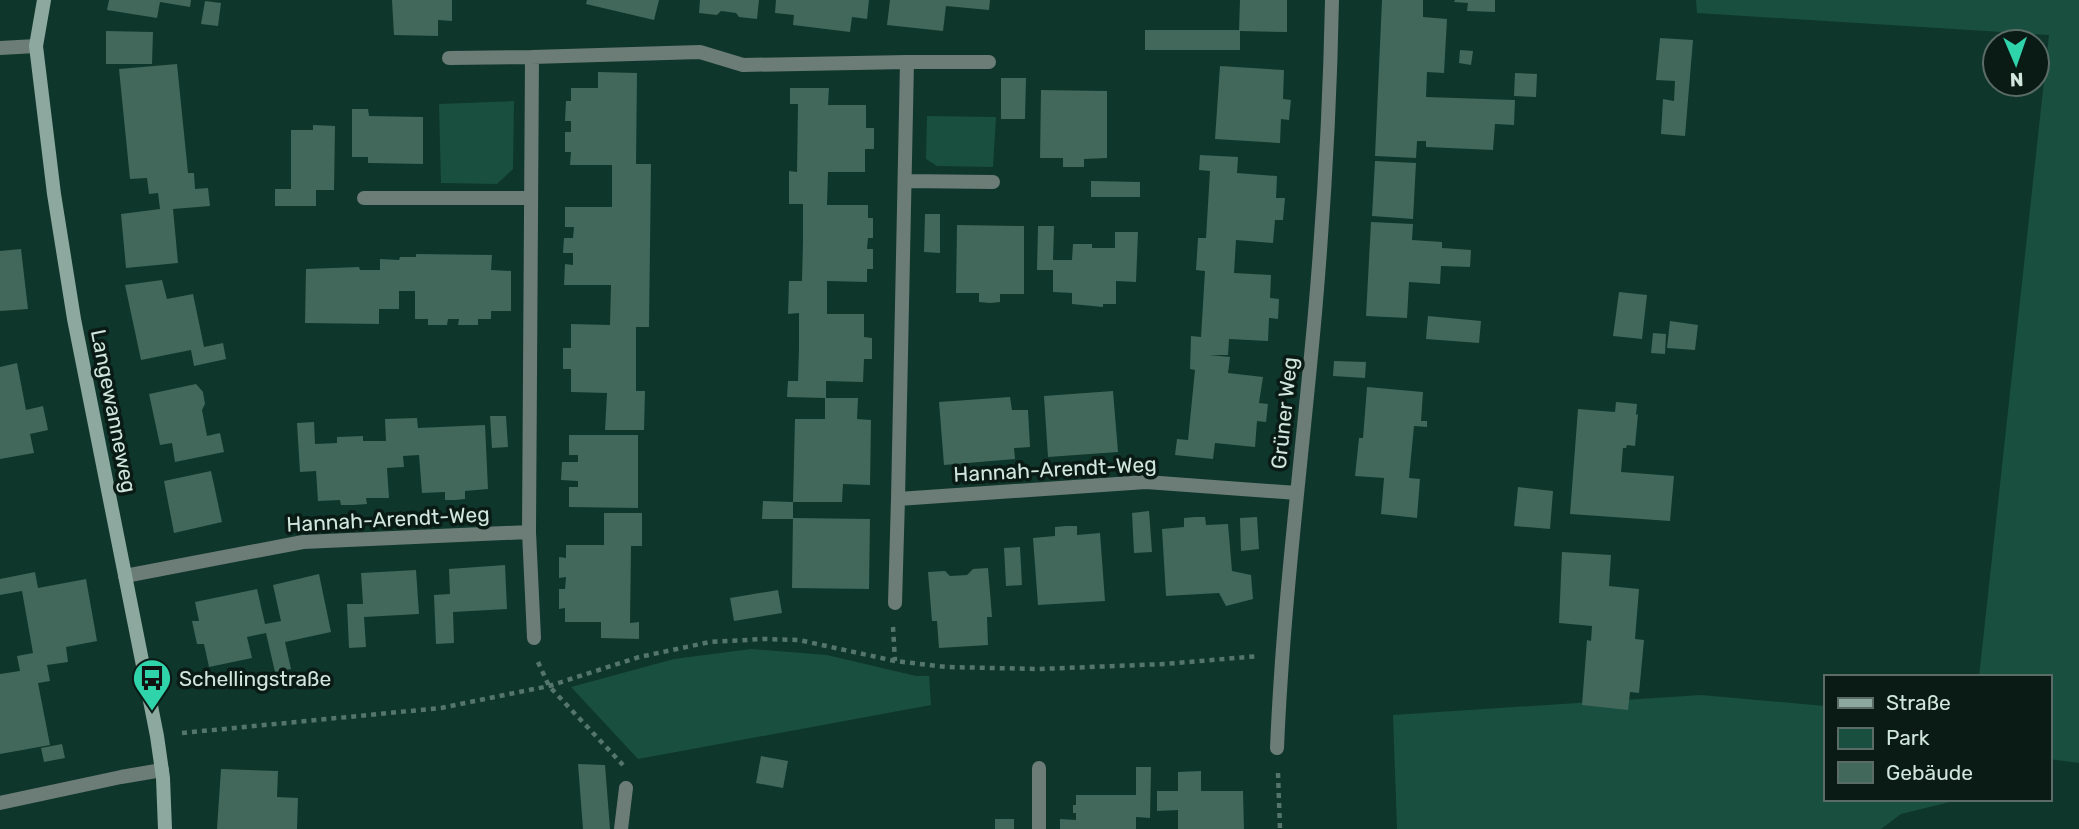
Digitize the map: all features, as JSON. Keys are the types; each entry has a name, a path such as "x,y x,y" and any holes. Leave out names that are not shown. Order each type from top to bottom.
{"street":[{"name":"Langewanneweg","path":"44,0 36,46 54,194 74,319 157,736 165,829"},
{"name":"Grüner Weg","path":"1277,748 1281,653 1319,256 1330,90 1332,0"},
{"path":"0,48 36,46"},
{"path":"449,58 700,52 743,65 989,62"},
{"path":"532,57 529,532 534,638"},
{"path":"895,603 907,62"},
{"path":"905,181 993,183"},
{"path":"364,198 531,198"},
{"name":"Hannah-Arendt-Weg","path":"898,499 1146,482 1297,493"},
{"name":"Hannah-Arendt-Weg","path":"125,576 303,542 529,532"},
{"path":"1039,768 1039,829"},
{"path":"0,803 162,771"},
{"path":"621,829 626,788"}],"path":[{"path":"895,603 895,662"},
{"path":"534,638 535,654 549,686 623,763 626,788"},
{"path":"157,736 441,708 549,686 639,657 710,642 799,640 895,662 946,667 1039,669 1165,664 1281,653"},
{"path":"1277,748 1280,829"}],"green space":[{"path":"1696,0 2079,0 2079,763 2051,759 2051,675 1979,675 2042,98 2051,98 2051,28 1981,28 1981,31 1697,13"},
{"path":"514,101 513,169 497,184 441,183 439,104"},
{"path":"927,116 996,117 993,167 937,166 926,159"},
{"path":"751,649 827,655 916,676 929,676 931,705 638,759 571,687 674,659"},
{"path":"1701,695 1824,706 1824,801 1954,801 1901,814 1881,829 1397,829 1393,715"}],"building":[{"path":"109,0 191,0 190,7 160,2 157,18 107,10"},
{"path":"392,0 452,0 452,21 438,20 438,36 394,35"},
{"path":"587,0 659,0 654,20 586,4"},
{"path":"700,0 759,0 757,19 721,11 717,15 699,13"},
{"path":"776,0 869,0 867,19 852,17 850,32 793,25 794,15 775,13"},
{"path":"890,0 990,0 989,10 946,6 943,31 887,25"},
{"path":"1240,0 1287,0 1287,32 1240,31 1240,50 1145,50 1145,30 1239,30"},
{"path":"1382,0 1423,0 1423,17 1447,19 1444,73 1427,72 1426,97 1515,100 1514,125 1495,124 1493,150 1426,147 1426,141 1417,141 1416,158 1375,156"},
{"path":"1495,0 1495,12 1467,11 1468,3 1454,2"},
{"path":"205,1 221,3 218,26 201,24"},
{"path":"106,31 153,32 152,64 106,64"},
{"path":"1660,38 1693,40 1685,136 1661,134 1663,99 1674,101 1675,81 1656,80"},
{"path":"1460,50 1473,51 1471,65 1459,63"},
{"path":"177,64 188,173 194,173 195,189 208,188 210,206 173,209 178,263 126,268 121,214 160,209 158,193 149,194 147,178 130,179 119,69"},
{"path":"1220,66 1284,70 1283,99 1291,100 1289,120 1281,119 1280,143 1215,139"},
{"path":"598,72 637,73 636,164 651,164 649,327 636,327 636,391 645,391 644,430 605,430 607,393 571,392 571,369 563,369 563,348 571,348 571,324 610,325 611,285 564,285 565,264 573,265 573,253 563,253 564,238 573,238 574,227 565,227 565,207 612,207 612,165 570,165 571,152 565,152 565,132 571,132 571,121 565,121 566,101 571,101 571,88 598,88"},
{"path":"1515,73 1537,74 1536,97 1514,96"},
{"path":"1001,78 1026,78 1025,119 1001,119"},
{"path":"790,88 829,88 828,105 866,105 866,128 874,128 874,149 865,149 865,172 828,172 827,205 868,205 868,218 873,218 873,238 868,238 867,249 873,249 873,269 867,269 867,282 827,281 827,314 864,314 864,337 872,338 872,359 864,359 863,382 826,381 826,398 858,398 857,419 871,420 870,485 843,484 842,502 793,502 795,419 825,419 825,398 787,397 788,381 798,381 799,348 799,313 788,314 789,281 802,281 803,242 803,204 789,204 789,171 797,172 798,104 790,104"},
{"path":"1041,90 1107,91 1107,158 1084,159 1084,167 1063,167 1063,158 1040,158"},
{"path":"352,109 368,109 369,116 423,117 423,164 368,163 368,157 352,157"},
{"path":"313,125 335,126 334,190 316,190 316,206 275,206 275,189 291,189 291,130 313,130"},
{"path":"1200,155 1238,157 1237,173 1277,176 1276,198 1285,198 1283,220 1275,220 1273,243 1236,240 1234,273 1271,275 1270,298 1279,299 1278,319 1269,318 1268,341 1229,339 1228,355 1209,355 1230,357 1228,373 1263,377 1259,403 1268,404 1266,422 1257,421 1255,447 1215,443 1213,459 1175,455 1177,439 1188,440 1195,370 1190,369 1191,336 1201,337 1205,271 1196,270 1198,238 1206,238 1210,171 1199,170"},
{"path":"1375,161 1416,163 1413,219 1372,216"},
{"path":"1091,181 1140,182 1140,197 1091,197"},
{"path":"925,214 940,214 940,253 924,252"},
{"path":"1371,222 1413,224 1412,240 1442,242 1442,248 1471,250 1470,267 1441,266 1440,284 1409,282 1407,318 1366,316"},
{"path":"957,225 1024,226 1024,294 1000,294 1000,302 990,303 979,302 979,293 956,293"},
{"path":"1038,226 1054,226 1053,260 1072,260 1073,244 1092,244 1092,248 1115,248 1115,232 1138,232 1136,282 1116,281 1116,304 1103,304 1103,307 1072,304 1072,293 1053,292 1053,270 1037,270"},
{"path":"21,249 28,309 0,311 0,251"},
{"path":"416,254 492,255 491,270 511,271 511,311 491,311 491,319 478,319 478,325 458,325 459,319 448,319 447,325 428,325 428,319 415,319 415,291 399,291 399,309 379,309 379,324 305,323 306,269 359,267 360,270 380,270 380,259 399,260 400,257 416,257"},
{"path":"162,280 167,299 193,294 204,347 223,343 226,359 194,366 191,350 141,360 125,285"},
{"path":"1619,292 1647,295 1642,339 1613,336"},
{"path":"1428,316 1481,321 1479,343 1426,339"},
{"path":"1670,321 1698,325 1695,350 1667,348"},
{"path":"1653,333 1666,334 1665,354 1651,353"},
{"path":"1334,361 1366,362 1365,378 1333,376"},
{"path":"17,363 26,410 43,406 48,430 30,434 34,453 0,459 0,367"},
{"path":"196,384 203,392 205,404 202,410 207,436 220,433 224,452 175,462 172,443 160,445 149,394"},
{"path":"1367,387 1423,392 1421,421 1427,421 1427,427 1414,426 1409,478 1420,479 1417,518 1381,514 1384,478 1355,476 1359,438 1363,438"},
{"path":"1113,391 1118,452 1048,457 1044,396"},
{"path":"1010,397 1012,410 1028,410 1030,447 1014,448 1015,459 944,465 939,402"},
{"path":"1616,402 1637,404 1636,415 1638,414 1635,446 1627,445 1623,448 1621,472 1674,476 1670,521 1570,514 1578,409 1615,412"},
{"path":"490,416 506,416 508,447 492,448"},
{"path":"417,418 418,428 485,425 488,489 465,491 465,499 455,500 445,500 445,492 422,493 419,455 403,456 404,467 387,468 389,498 366,498 367,504 354,505 341,505 340,500 318,501 316,471 300,472 297,423 314,422 315,444 337,443 337,437 363,436 363,441 386,441 385,419"},
{"path":"569,435 638,435 638,508 569,507 569,487 578,487 578,481 561,480 562,462 578,462 578,455 569,455"},
{"path":"211,471 222,522 174,533 164,481"},
{"path":"1518,487 1553,491 1550,529 1514,526"},
{"path":"763,501 793,502 793,519 762,519"},
{"path":"1149,511 1152,552 1134,553 1132,513"},
{"path":"604,513 642,513 642,546 631,546 630,623 639,622 639,639 601,638 601,622 565,622 565,608 559,609 559,589 565,589 566,577 559,578 559,557 566,558 566,545 604,545"},
{"path":"1205,517 1206,525 1228,524 1232,571 1251,575 1253,599 1226,606 1219,593 1166,596 1162,529 1184,527 1184,518"},
{"path":"1257,517 1259,549 1241,551 1240,518"},
{"path":"793,518 870,519 869,589 792,588"},
{"path":"1077,526 1077,535 1100,533 1105,601 1038,605 1033,538 1055,536 1055,527"},
{"path":"1020,547 1022,585 1006,586 1004,548"},
{"path":"1562,552 1611,555 1609,586 1639,589 1635,639 1644,640 1639,693 1630,692 1628,710 1582,705 1587,640 1591,641 1592,626 1559,623"},
{"path":"505,565 507,609 453,612 454,643 436,644 434,595 450,594 449,569"},
{"path":"988,568 992,617 987,617 988,645 939,648 937,621 932,621 928,572 945,571 950,576 967,575 973,569"},
{"path":"416,570 419,614 364,617 366,647 349,648 347,604 363,604 361,573"},
{"path":"35,572 38,588 86,579 97,641 66,647 68,662 47,665 50,681 38,683 50,745 0,754 0,674 20,671 17,656 33,653 22,591 0,595 0,579"},
{"path":"319,574 331,632 285,642 291,669 275,672 266,633 247,637 252,658 209,667 204,644 197,644 192,621 199,621 195,602 257,589 265,624 281,621 273,585"},
{"path":"778,590 782,613 734,621 730,598"},
{"path":"62,744 65,758 44,762 41,748"},
{"path":"761,756 788,761 783,788 756,783"},
{"path":"578,764 605,765 610,829 583,829"},
{"path":"1136,767 1151,767 1150,818 1136,817 1136,829 1060,829 1060,819 1076,820 1073,805 1076,805 1076,795 1136,795"},
{"path":"221,769 278,771 277,797 298,798 297,829 217,829"},
{"path":"1201,771 1201,791 1243,791 1244,829 1178,829 1178,810 1157,811 1157,791 1178,791 1178,772"},
{"path":"995,819 1014,819 1014,829 995,829"}],"place":[{"name":"Schellingstraße","path":"152,712"}]}
